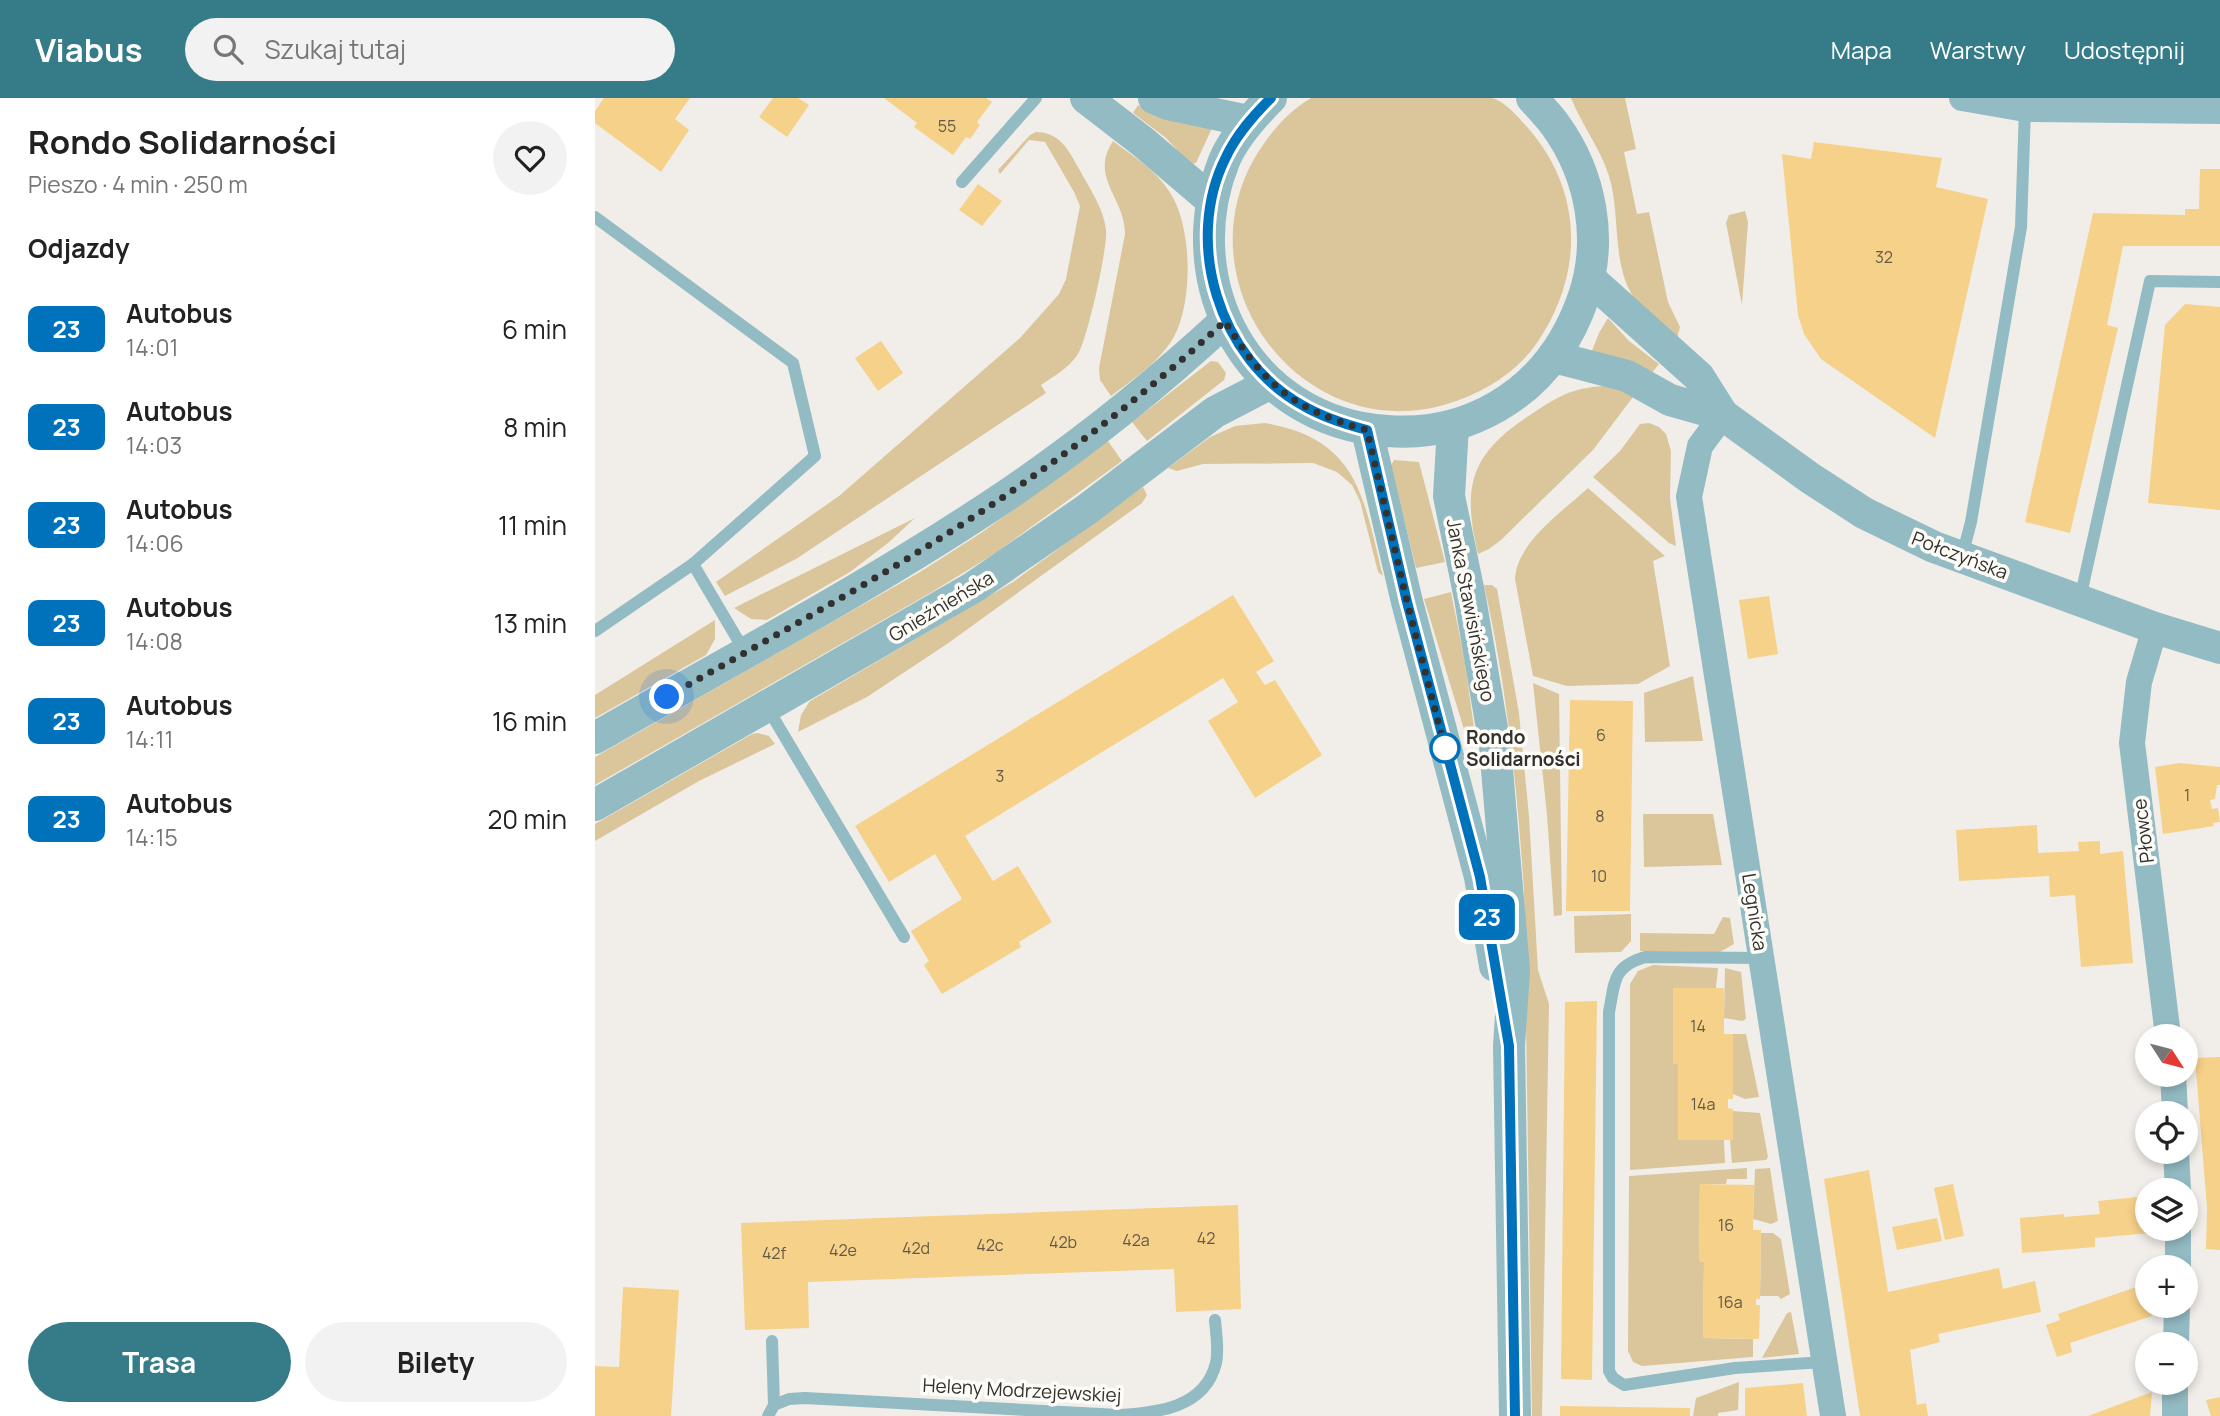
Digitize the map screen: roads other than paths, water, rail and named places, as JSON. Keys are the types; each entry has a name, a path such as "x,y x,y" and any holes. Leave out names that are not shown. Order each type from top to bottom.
{"street":[{"path":"1086,98 1211,200"},
{"path":"1154,98 1168,104 1248,121"},
{"path":"1271,98 1248,121 1225,159 1211,200 1207,241 1212,282 1225,321 1245,354 1271,383 1300,405 1367,430 1410,433 1453,426 1482,415 1509,399 1534,380 1554,357 1576,320 1590,279 1594,239 1589,198 1576,159 1556,124 1532,98"},
{"path":"1962,98 2025,108 2220,111"},
{"name":"Połczyńska","path":"1590,279 1699,377 1723,415"},
{"path":"595,738 884,572 1009,494 1170,372 1225,321"},
{"name":"Połczyńska","path":"1554,357 1627,376 1670,400 1723,415 1864,513 1934,547 2155,628 2220,648"},
{"name":"Gnieźnieńska","path":"595,805 974,587 1086,510 1215,412 1271,383"},
{"name":"Legnicka","path":"1723,415 1700,446 1689,497 1833,1416"},
{"name":"Janka Stawisińskiego","path":"1453,426 1450,496 1486,688 1502,820 1514,970 1509,1046 1515,1416"},
{"name":"Janka Stawisińskiego","path":"1367,430 1407,602 1480,877 1509,1046"},
{"name":"Płowce","path":"2155,628 2139,682 2133,743 2167,1024"},
{"path":"2175,1395 2175,1416"}],"lane":[{"path":"962,182 1036,98"},
{"path":"1962,556 1971,522 2021,227 2025,108"},
{"path":"595,217 793,363 815,456 693,564 595,631"},
{"path":"2080,600 2150,281 2220,282"},
{"path":"693,564 745,652"},
{"path":"767,707 904,937"},
{"path":"1762,958 1645,957 1627,963 1616,977 1609,1012 1609,1371 1613,1378 1624,1385 1735,1368 1824,1362"},
{"name":"Heleny Modrzejewskiej","path":"771,1410 789,1399 805,1398 1119,1415 1154,1413 1188,1401 1212,1375 1217,1361 1215,1320"},
{"path":"771,1410 772,1341"}],"place":[{"name":"Rondo Solidarności","path":"1445,748"}]}
